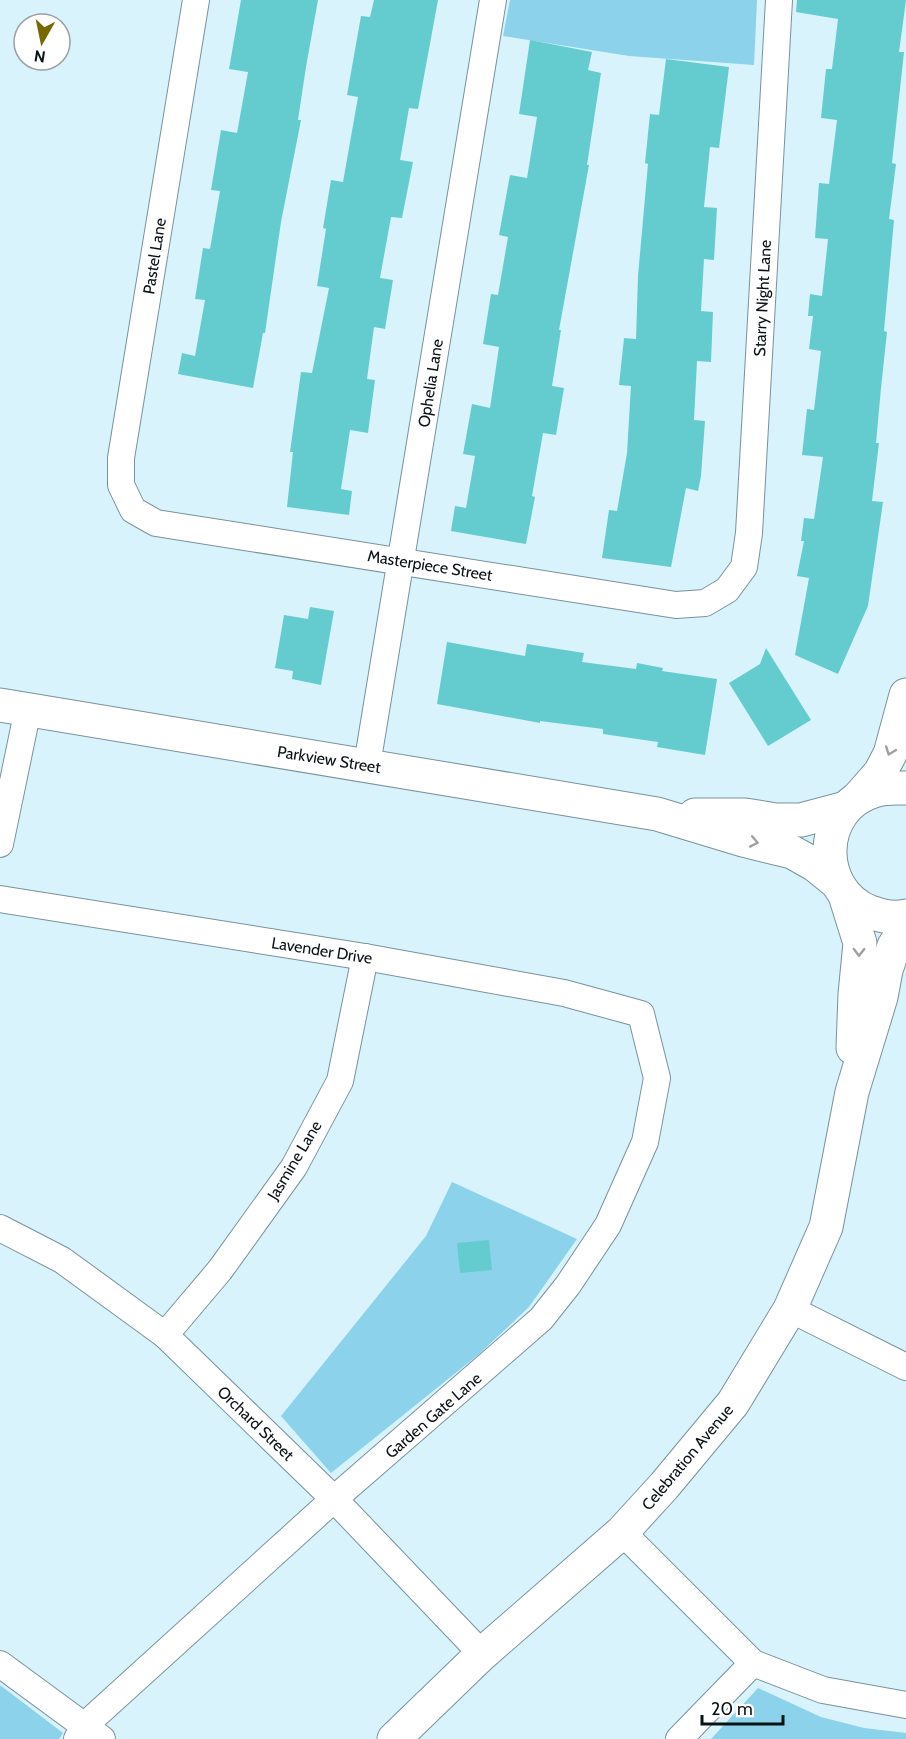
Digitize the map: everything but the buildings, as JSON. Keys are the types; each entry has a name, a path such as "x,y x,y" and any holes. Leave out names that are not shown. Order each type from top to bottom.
{"street":[{"name":"Pastel Lane","path":"133,510 122,485 121,458 196,0"},
{"name":"Ophelia Lane","path":"367,765 493,0"},
{"name":"Starry Night Lane","path":"727,590 744,567 749,533 779,0"},
{"name":"Masterpiece Street","path":"133,510 156,523 676,605 705,603 727,590"},
{"path":"852,803 880,773 890,754 906,695"},
{"name":"Parkview Street","path":"14,707 657,814 792,852 815,865 861,908 880,916 906,916"},
{"path":"0,844 14,707"},
{"name":"Parkview Street","path":"657,814 745,815 776,820 801,820 852,803 873,791 890,787 906,788"},
{"name":"Celebration Avenue","path":"852,803 835,825 830,844 830,864 860,943 855,994 852,1092"},
{"name":"Lavender Drive","path":"0,899 365,957 564,993 642,1014"},
{"name":"Celebration Avenue","path":"394,1739 482,1654 622,1532 664,1486 732,1403 790,1309 825,1227 852,1092 881,997 886,970 894,946 906,927"},
{"name":"Jasmine Lane","path":"165,1335 220,1270 294,1167 340,1081 365,957"},
{"name":"Garden Gate Lane","path":"88,1735 334,1499 541,1319 568,1285 608,1226 645,1142 657,1078 642,1014"},
{"name":"Orchard Street","path":"0,1228 62,1260 165,1335 334,1499 482,1654"},
{"path":"790,1309 904,1363"},
{"path":"622,1532 753,1663 823,1690 906,1705"},
{"path":"679,1739 753,1663"},
{"path":"0,1664 88,1735"}],"shaded area":[{"path":"510,0 757,0 754,65 629,56 503,36"},
{"path":"452,1182 577,1239 529,1307 478,1355 331,1473 281,1416 426,1236"},
{"path":"0,1685 63,1733 59,1739 0,1739"},
{"path":"758,1688 821,1717 864,1728 906,1733 906,1739 711,1739"}]}
